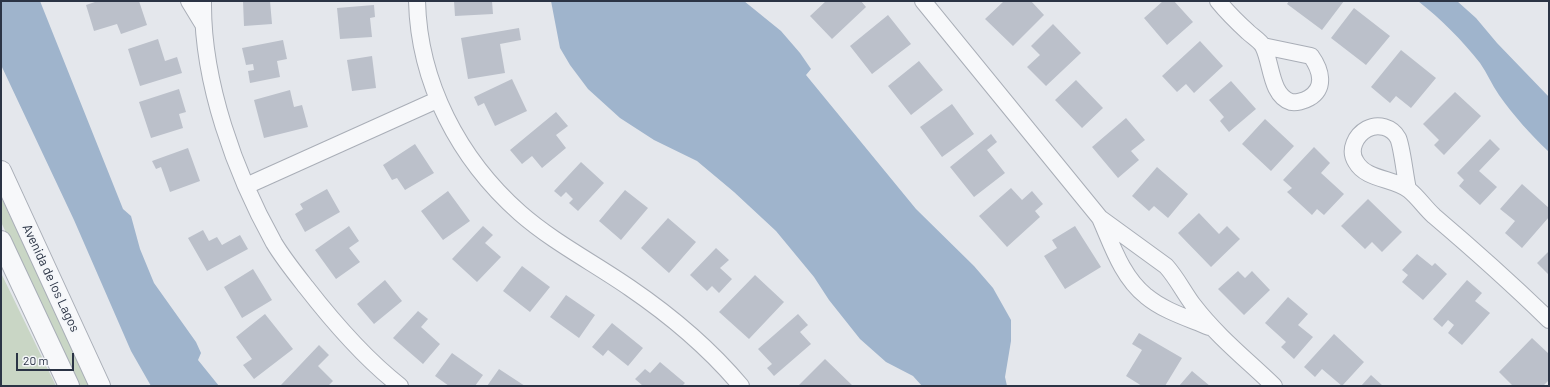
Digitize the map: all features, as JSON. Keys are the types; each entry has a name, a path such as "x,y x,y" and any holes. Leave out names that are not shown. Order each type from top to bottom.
{"street":[{"path":"189,1 203,24"},
{"path":"203,1 203,24 213,83 228,139 246,186 275,244 300,279 355,346 400,386"},
{"path":"417,1 422,44 428,72 437,100 454,134 496,190 521,213 578,255 660,309 711,353 741,386"},
{"path":"923,1 1100,218 1124,270 1146,296 1168,309 1213,328"},
{"path":"1218,1 1263,46"},
{"path":"246,186 437,100"},
{"name":"Avenida de los Lagos","path":"1,171 100,386"},
{"path":"1408,189 1433,214 1487,260 1549,320"},
{"path":"1100,218 1166,266 1194,306 1213,328 1274,386"},
{"path":"1,241 69,386"}],"green space":[{"path":"1,197 90,386 79,386 1,222"},
{"path":"1,273 56,386 1,386"}],"water":[{"path":"1,1 40,1 123,209 131,216 140,249 154,283 196,342 201,353 198,360 219,386 151,386 131,351 74,220 1,65"},
{"path":"551,1 744,1 781,31 800,53 811,69 806,75 916,209 974,266 993,288 1011,320 1011,341 1005,377 1007,386 922,386 913,376 886,362 860,339 829,300 814,277 776,231 734,192 697,161 654,140 620,118 588,89 570,65 560,48"},
{"path":"1418,1 1457,1 1476,18 1497,43 1549,97 1549,152 1510,110 1496,91 1480,63 1466,46 1443,22"}],"building":[{"path":"98,1 139,1 147,25 121,34 117,24 94,31 86,5"},
{"path":"243,1 270,1 272,24 244,26"},
{"path":"454,1 492,1 493,14 455,16"},
{"path":"826,1 861,1 866,7 832,39 810,16"},
{"path":"1004,1 1031,1 1044,15 1013,46 985,19"},
{"path":"1163,1 1174,1 1193,22 1167,45 1144,18"},
{"path":"1289,1 1344,1 1322,30 1287,4"},
{"path":"374,5 375,17 370,18 372,37 340,39 337,8"},
{"path":"1354,8 1390,36 1366,65 1331,38"},
{"path":"888,15 911,44 872,74 850,46"},
{"path":"1053,24 1081,53 1046,86 1027,67 1040,55 1031,46"},
{"path":"519,28 521,40 500,44 505,73 468,79 461,38"},
{"path":"158,39 165,61 177,57 182,73 140,86 128,49"},
{"path":"283,40 287,59 277,61 280,77 250,83 248,71 254,70 253,64 246,65 242,48"},
{"path":"1200,41 1223,66 1194,93 1186,84 1177,92 1162,76"},
{"path":"1401,50 1436,78 1411,108 1396,96 1390,103 1371,87"},
{"path":"372,56 376,88 352,91 347,60"},
{"path":"919,61 943,90 911,115 888,86"},
{"path":"512,79 527,111 495,126 484,103 478,106 474,97"},
{"path":"1076,80 1103,108 1082,128 1055,100"},
{"path":"1231,81 1256,109 1229,132 1220,121 1224,117 1209,100"},
{"path":"179,89 186,112 179,114 183,128 151,138 139,102"},
{"path":"290,90 294,107 302,105 308,127 264,138 254,100"},
{"path":"1455,92 1481,116 1444,155 1434,145 1439,140 1423,124"},
{"path":"952,104 974,134 942,157 920,127"},
{"path":"556,112 568,126 556,135 566,148 542,168 532,156 522,164 510,150"},
{"path":"1126,118 1145,140 1131,151 1139,160 1118,178 1092,147"},
{"path":"1265,119 1294,146 1271,171 1242,144"},
{"path":"991,134 997,142 987,150 1005,173 974,197 950,167"},
{"path":"1490,139 1500,149 1479,171 1497,187 1480,205 1459,186 1464,180 1457,173"},
{"path":"415,144 434,173 405,190 397,178 392,180 383,165"},
{"path":"1314,147 1330,163 1321,173 1344,194 1324,215 1317,209 1312,215 1287,192 1292,188 1283,180"},
{"path":"188,148 200,181 170,192 161,167 156,169 152,161"},
{"path":"581,162 604,183 578,211 569,203 573,199 566,192 561,197 554,191"},
{"path":"1157,167 1188,194 1168,218 1154,206 1149,211 1132,196"},
{"path":"1522,184 1549,208 1549,217 1522,248 1505,233 1515,221 1500,209"},
{"path":"1011,188 1022,200 1032,191 1043,204 1035,211 1040,217 1007,247 979,216"},
{"path":"327,189 340,212 305,232 295,214 303,209 300,204"},
{"path":"625,190 648,208 621,240 599,221"},
{"path":"448,191 470,221 443,240 421,211"},
{"path":"1368,199 1402,232 1382,252 1372,242 1365,249 1341,226"},
{"path":"1199,213 1219,234 1227,226 1240,239 1211,267 1178,233"},
{"path":"668,218 696,242 669,273 641,248"},
{"path":"349,226 359,241 349,248 360,262 336,279 315,250"},
{"path":"483,226 493,235 485,243 501,257 477,282 452,259"},
{"path":"1075,226 1101,267 1065,289 1044,256 1057,248 1052,240"},
{"path":"203,230 209,241 217,237 222,245 240,235 248,249 207,271 188,238"},
{"path":"716,248 729,260 720,268 732,279 719,293 712,286 707,291 690,275"},
{"path":"1549,251 1549,275 1537,263"},
{"path":"1417,254 1432,266 1435,263 1447,274 1423,300 1402,282 1408,275 1402,270"},
{"path":"522,266 550,287 530,312 503,291"},
{"path":"253,269 272,300 242,318 224,287"},
{"path":"1238,271 1245,278 1252,271 1270,290 1244,315 1218,289"},
{"path":"755,275 784,302 749,339 719,312"},
{"path":"385,280 402,301 374,324 357,304"},
{"path":"1467,280 1482,293 1475,301 1490,313 1462,345 1448,333 1454,325 1448,320 1442,327 1433,319"},
{"path":"566,295 595,315 579,338 550,317"},
{"path":"1288,297 1308,314 1298,325 1313,337 1294,359 1281,347 1286,342 1265,323"},
{"path":"418,311 428,319 421,327 440,344 423,364 393,338"},
{"path":"265,314 293,349 254,379 243,365 252,359 236,337"},
{"path":"798,314 808,325 800,332 811,344 774,376 767,368 772,364 758,349"},
{"path":"612,323 643,348 628,366 608,350 603,356 592,347"},
{"path":"1139,333 1182,358 1165,386 1142,386 1126,376 1142,350 1132,344"},
{"path":"1334,334 1364,362 1342,386 1322,369 1315,377 1304,367"},
{"path":"1532,338 1549,354 1549,380 1543,386 1513,386 1499,372"},
{"path":"319,345 329,355 318,366 333,381 328,386 282,386 281,385"},
{"path":"452,353 483,375 475,386 449,386 435,376"},
{"path":"825,359 853,386 798,386"},
{"path":"660,362 685,383 682,386 643,386 635,379 645,369 650,373"},
{"path":"499,369 525,386 487,386"},
{"path":"1192,371 1210,386 1179,386"},
{"path":"1371,375 1383,386 1361,386"}]}
